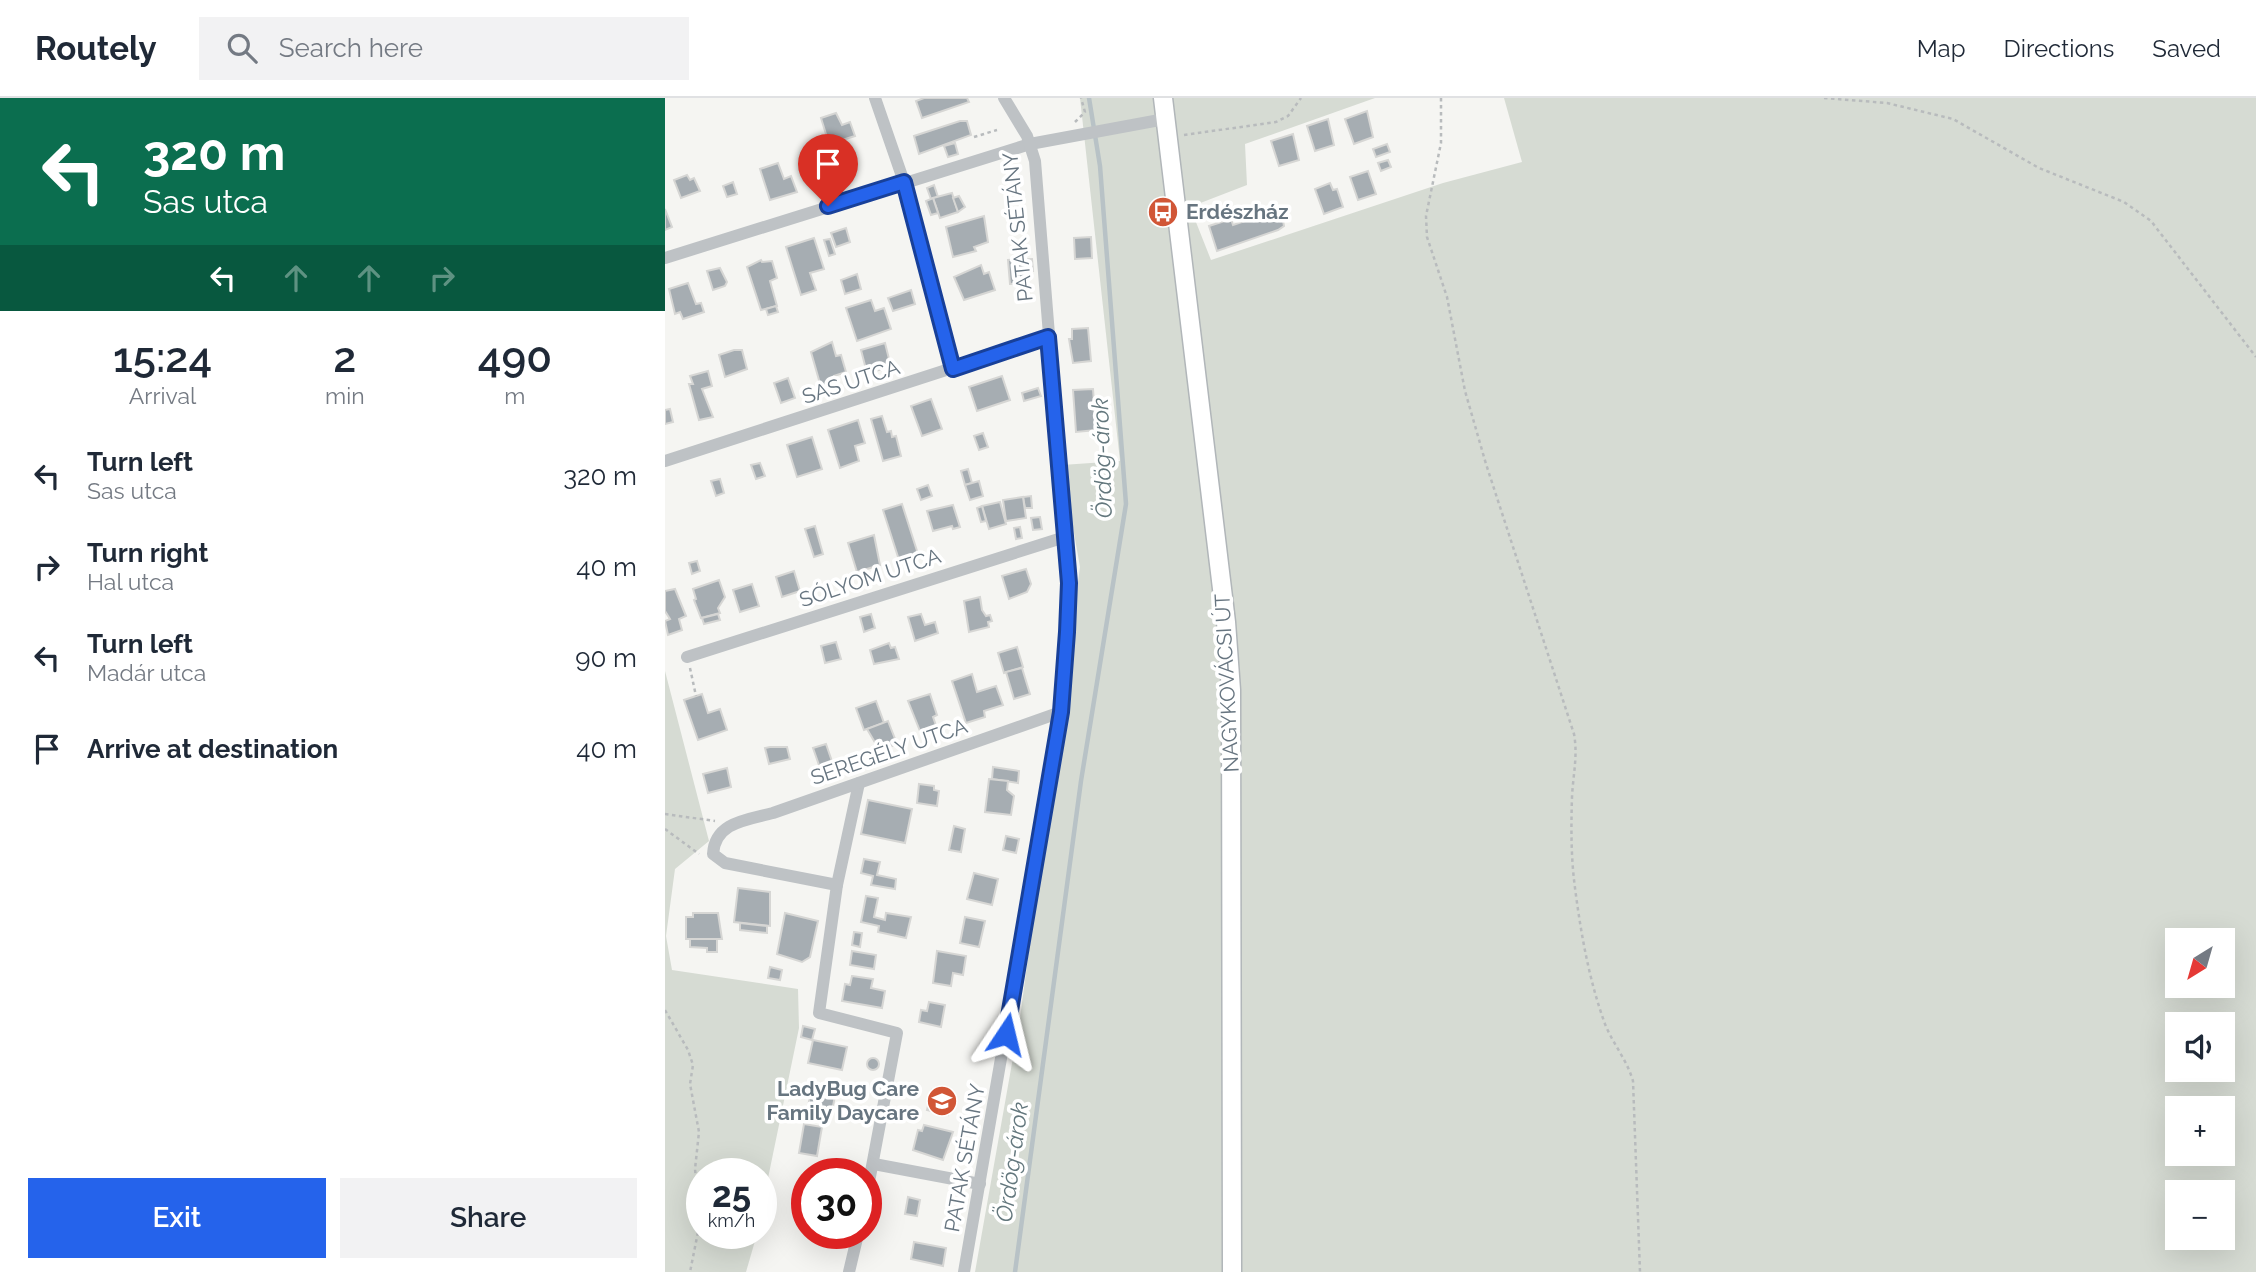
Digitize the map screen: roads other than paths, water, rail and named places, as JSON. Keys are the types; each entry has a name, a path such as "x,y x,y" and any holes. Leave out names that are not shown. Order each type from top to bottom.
{"street":[{"path":"875,98 904,182 953,369"},
{"name":"PATAK SÉTÁNY","path":"964,1272 1061,712 1069,583 1035,162 1030,144 1005,98"},
{"name":"NAGYKOVÁCSI ÚT","path":"1163,98 1226,622 1231,690 1232,1272"},
{"path":"665,258 1030,144 1112,128 1166,127"},
{"name":"SAS UTCA","path":"665,461 1048,337"},
{"name":"SÓLYOM UTCA","path":"687,657 1065,537"},
{"name":"SEREGÉLY UTCA","path":"837,885 717,859 713,855 713,845 728,825 773,813 1061,712"},
{"path":"859,782 837,885 820,1013 897,1033 875,1158"},
{"path":"882,1166 980,1184"},
{"path":"849,1272 854,1249"}],"waterway":[{"name":"Ördög-árok","path":"1015,1272 1081,781 1126,504 1100,166 1089,98"}],"place":[{"name":"Erdészház","path":"1163,212"},
{"name":"LadyBug Care Family Daycare","path":"942,1101"}]}
